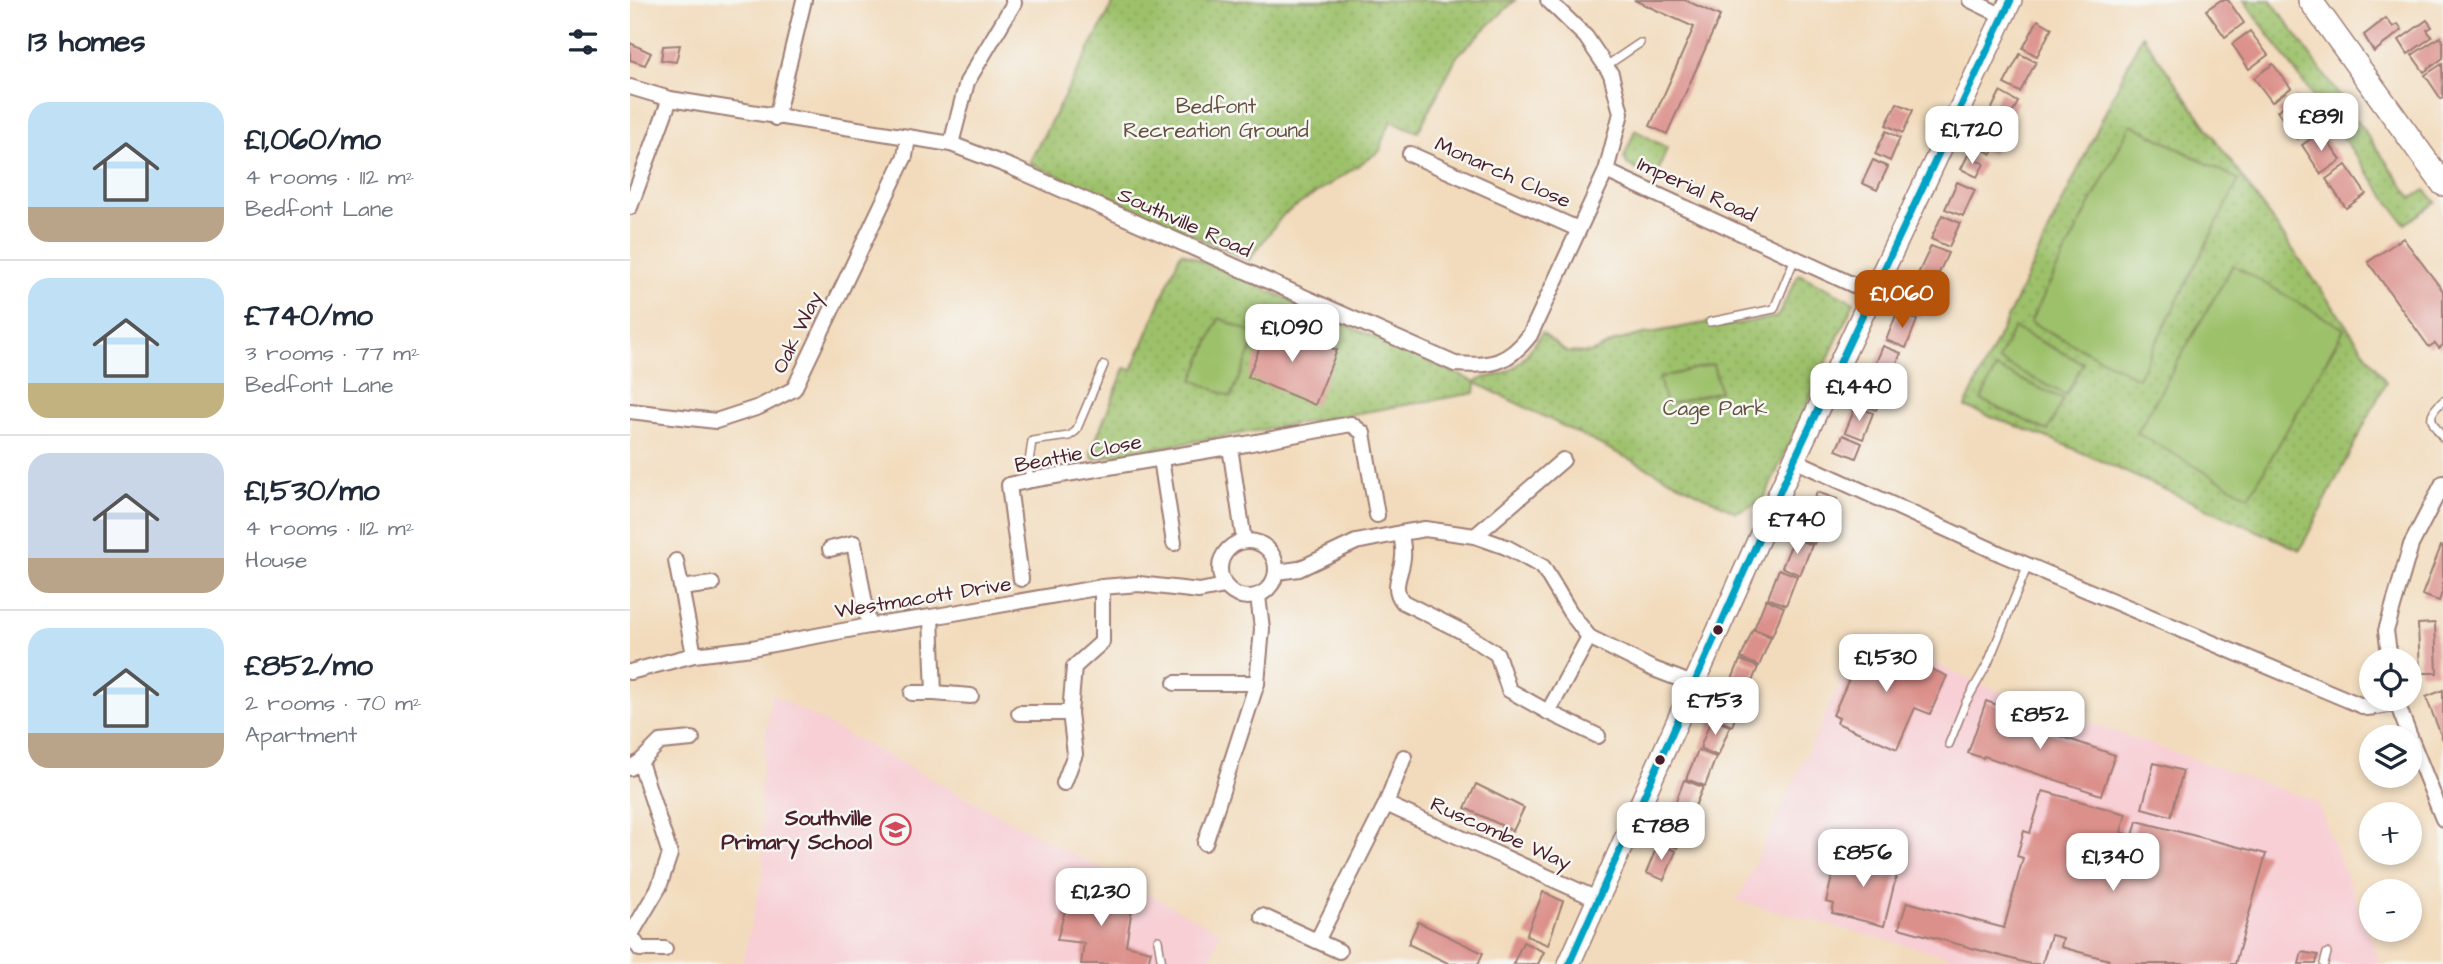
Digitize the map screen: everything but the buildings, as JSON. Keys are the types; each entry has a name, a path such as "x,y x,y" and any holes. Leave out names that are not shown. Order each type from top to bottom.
{"main road":[{"path":"2310,0 2443,184"},
{"path":"1569,964 1794,460 2007,8"}],"street":[{"path":"776,118 804,0"},
{"path":"951,145 967,82 1014,3 1013,0"},
{"name":"Imperial Road","path":"1548,0 1586,37 1611,74 1621,113 1606,171 1873,295"},
{"path":"1970,0 2007,8"},
{"name":"Southville Road","path":"630,87 670,99 951,145 1011,167 1455,364 1482,366 1502,360 1518,349 1530,335 1606,171"},
{"path":"630,206 670,99"},
{"name":"Oak Way","path":"630,411 716,421 758,407 794,389 905,156 908,138"},
{"name":"Monarch Close","path":"1410,153 1578,229"},
{"name":"Beattie Close","path":"1021,579 1009,485 1031,480 1351,424 1363,433 1377,514"},
{"path":"1230,447 1244,541"},
{"name":"Beattie Close","path":"1161,459 1174,543"},
{"path":"1475,536 1563,460"},
{"path":"1794,460 2028,565 2359,705"},
{"path":"2388,648 2386,631 2411,545 2443,483"},
{"path":"1277,572 1299,569 1356,542 1402,533 1425,529 1475,536 1506,547 1544,567 1570,612 1589,637 1651,668 1695,685"},
{"path":"1402,533 1403,558 1396,586 1397,595 1403,602 1461,631 1497,654 1509,690 1598,736"},
{"path":"1244,541 1252,541 1268,548 1273,555 1277,572 1271,587 1258,596 1240,597 1225,586 1220,568 1227,550 1244,541"},
{"path":"830,549 854,543 869,626"},
{"path":"676,561 694,656"},
{"path":"681,588 712,584"},
{"name":"Westmacott Drive","path":"630,672 694,656 1102,587 1139,584 1199,591 1225,586"},
{"path":"1064,783 1075,754 1070,713 1074,667 1102,642 1102,587"},
{"path":"1205,842 1257,682 1262,629 1258,596"},
{"path":"931,617 934,693"},
{"path":"1548,712 1589,637"},
{"path":"1175,683 1257,682"},
{"path":"912,693 971,696"},
{"path":"1019,713 1070,713"},
{"path":"665,949 640,949 630,936 659,887 670,854 635,765 660,742 692,739"},
{"path":"1317,941 1386,804 1404,757"},
{"path":"2422,767 2443,819"},
{"name":"Ruscombe Way","path":"1386,804 1599,900"},
{"path":"1262,916 1339,951"}],"lane":[{"path":"1606,66 1640,43"},
{"path":"1710,322 1774,309 1795,257"},
{"path":"1031,480 1028,469 1032,440 1069,436 1076,431 1104,365"},
{"path":"2443,401 2431,412 2431,417 2443,438"},
{"path":"1949,744 1966,702 1988,663 2028,565"},
{"path":"1158,940 1161,964"},
{"path":"2324,964 2327,953"}],"shaded area":[{"path":"1864,633 1990,688 2317,802 2359,908 2359,942 2372,942 2381,964 1978,964 1737,901"},
{"name":"Southville Primary School","path":"771,694 1220,932 1209,964 742,964 763,873 760,787"}],"green space":[{"name":"Bedfont Recreation Ground","path":"1115,0 1515,0 1457,56 1418,132 1391,121 1380,151 1283,215 1249,260 1029,163"},
{"path":"2244,0 2271,0 2412,198 2425,190 2436,202 2405,224"},
{"path":"2142,35 2386,382 2300,550 2056,441 1965,407"},
{"path":"2131,124 2239,180 2138,378 2030,322"},
{"path":"1635,130 1667,148 1655,180 1627,164 1624,157"},
{"name":"Cage Park","path":"1181,252 1475,382 1515,367 1542,333 1566,352 1591,353 1616,341 1644,334 1710,322 1725,326 1777,317 1799,274 1854,302 1763,501 1736,512 1476,383 1475,393 1093,459 1091,451 1125,368 1132,370"},
{"path":"2233,265 2344,329 2249,497 2137,433"},
{"path":"1219,318 1258,335 1231,397 1193,380"},
{"path":"2014,328 2083,363 2066,395 1998,360"},
{"path":"1713,364 1720,391 1666,405 1659,378"},
{"path":"1996,368 2063,399 2048,431 1981,400"}],"transit line":[{"path":"1569,964 1794,460 2011,0"}],"place":[{"name":"Southville Primary School","path":"895,830"}]}
